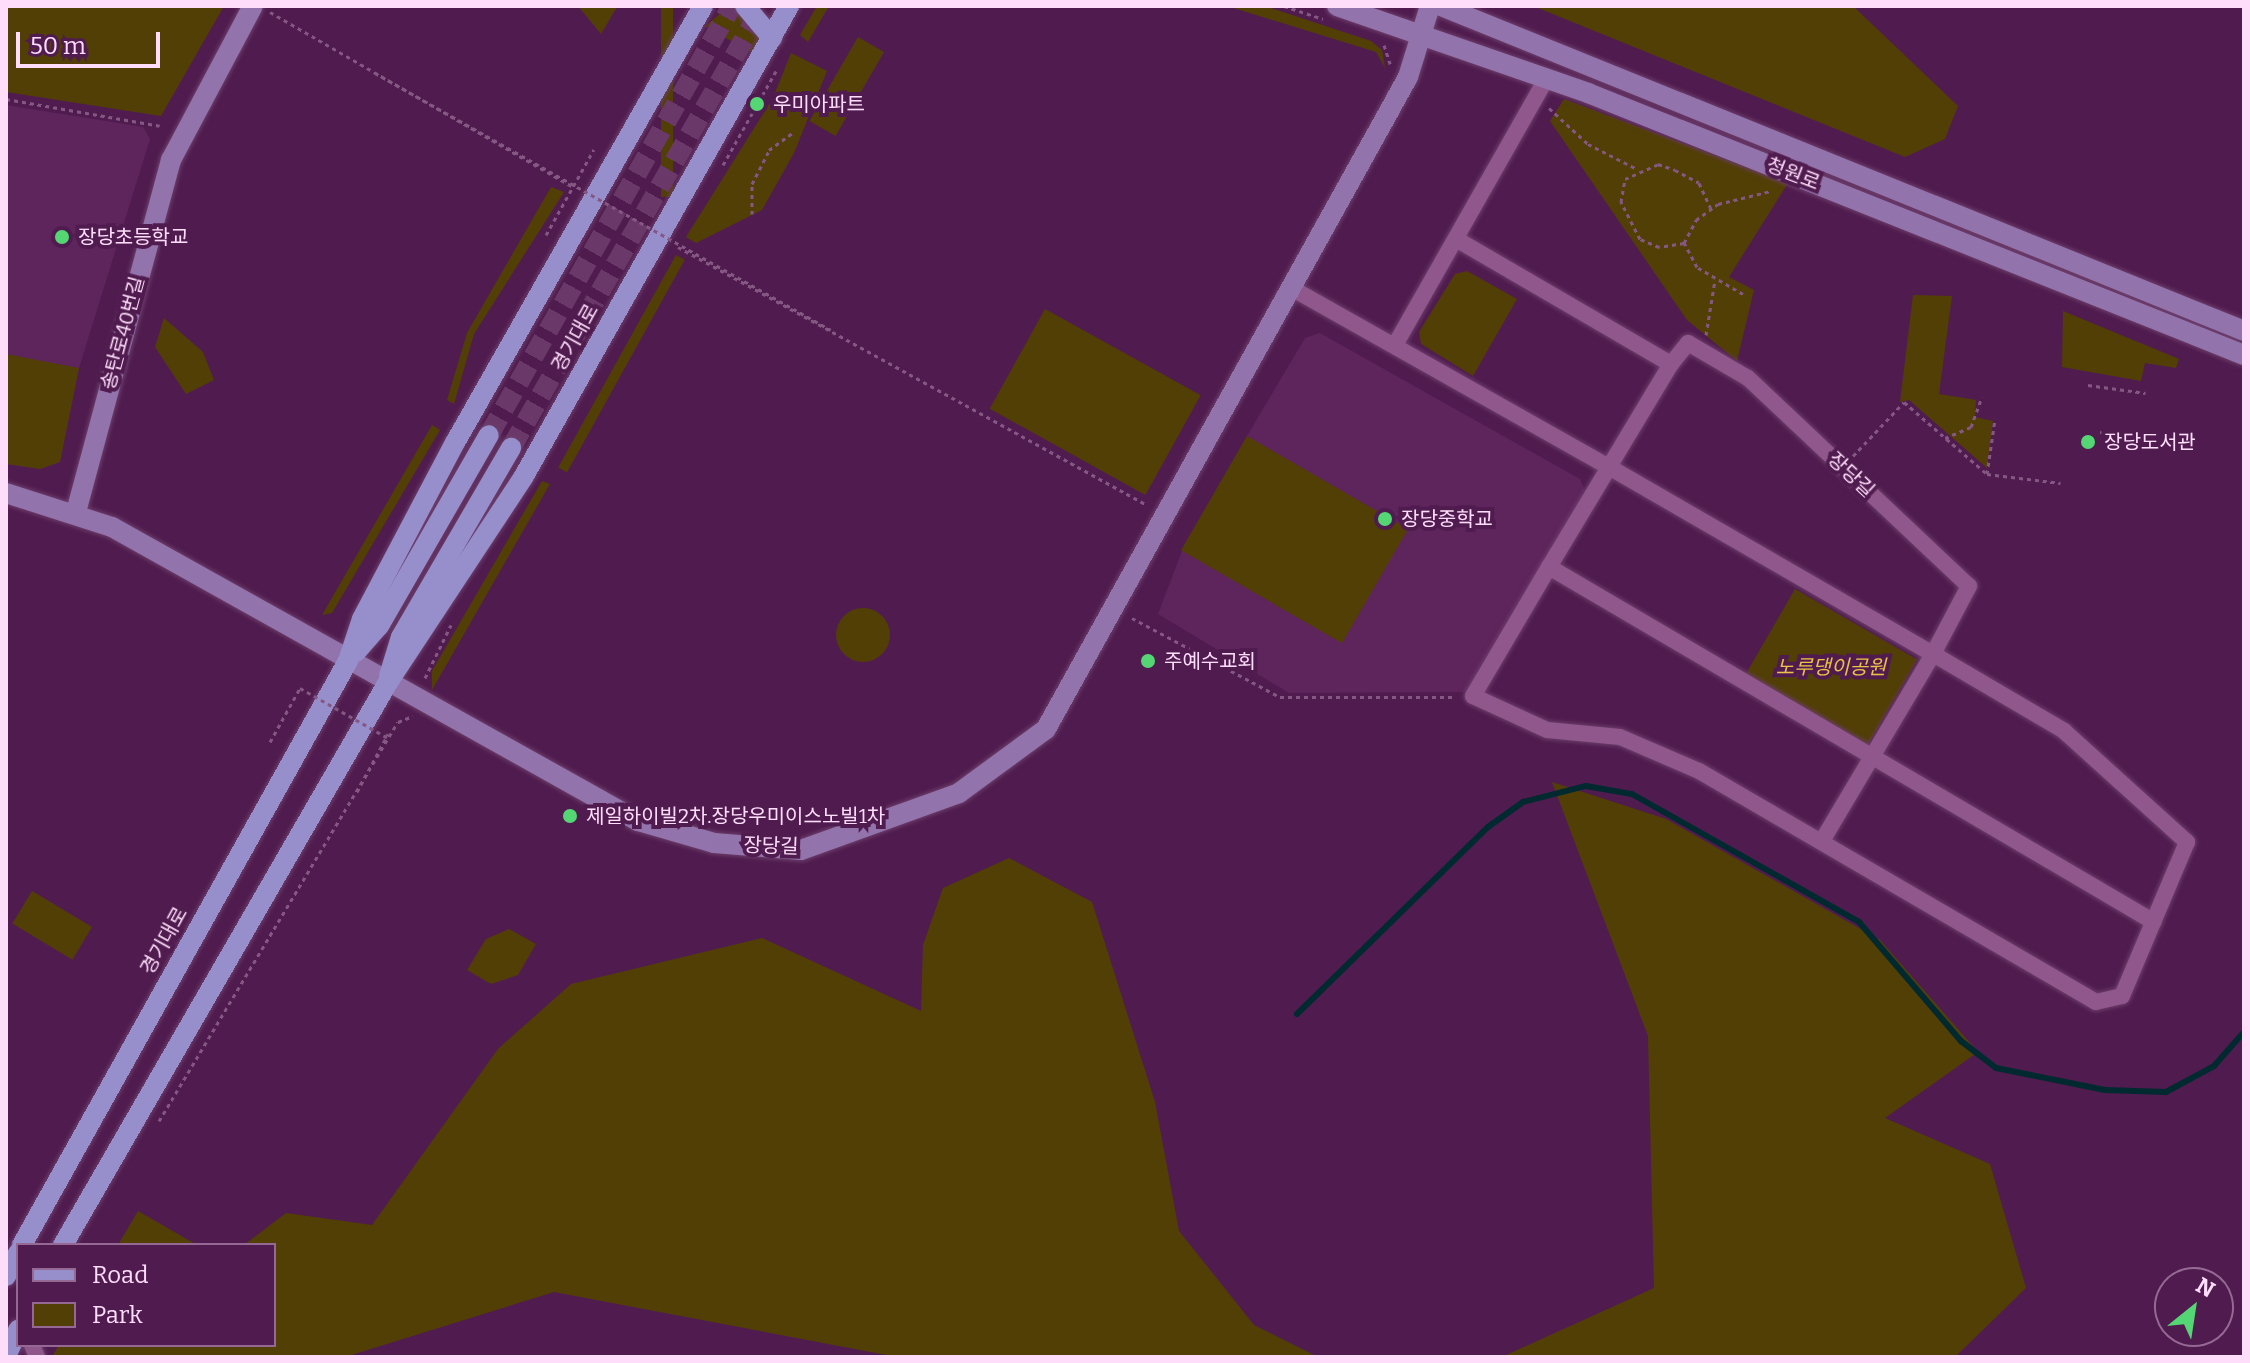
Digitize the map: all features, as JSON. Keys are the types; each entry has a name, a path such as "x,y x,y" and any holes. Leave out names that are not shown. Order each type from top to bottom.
{"main road":[{"name":"경기대로","path":"23,1243 348,661 362,619 456,441 703,6"},
{"path":"745,6 772,38"},
{"name":"경기대로","path":"64,1243 387,684 524,476 789,6"},
{"name":"경기대로","path":"348,661 379,626 489,435"},
{"name":"경기대로","path":"387,684 401,637 511,448"},
{"path":"6,1276 16,1257"},
{"path":"6,1356 16,1334"}],"street":[{"name":"장당길","path":"76,512 638,821 714,843 801,850 959,793 1046,729 1408,77 1430,6"},
{"name":"청원로","path":"1441,6 2244,331"},
{"name":"송탄로40번길","path":"76,512 171,160 260,8"},
{"name":"청원로","path":"1338,15 1421,33 1542,88 2244,355"},
{"path":"1395,345 1542,88"},
{"path":"1456,239 1671,364"},
{"path":"1293,289 1609,467 2064,731 2187,842 2122,996 2096,1002 1823,839 1620,737 1547,730 1473,696 1549,567 1609,467 1671,364 1688,343 1704,346"},
{"name":"장당길","path":"1704,346 1842,467 1969,586 1933,654 1823,839"},
{"path":"6,493 76,512"},
{"path":"1549,567 1872,753 2154,922"}],"path":[{"path":"1284,6 1338,15"},
{"path":"260,8 572,186 1145,504"},
{"path":"1375,38 1392,72"},
{"path":"1542,88 1588,144 1637,169 1675,170 1699,183 1711,209"},
{"path":"6,99 160,126"},
{"path":"752,214 752,184 769,150 794,132"},
{"path":"546,235 594,149"},
{"path":"1637,169 1625,179 1627,223 1659,247 1684,243 1711,209 1771,191"},
{"path":"1684,243 1715,280 1743,294"},
{"path":"678,247 831,330"},
{"path":"1704,346 1715,280"},
{"path":"2088,385 2145,393"},
{"path":"1945,438 1971,427 1982,397"},
{"path":"1842,467 1904,402 1987,474 2060,483"},
{"path":"1987,474 1995,419"},
{"path":"2100,432 2151,439"},
{"path":"1114,609 1280,697 1473,696"},
{"path":"157,1125 388,738 300,688 270,742"},
{"path":"357,792 379,743 394,729"}],"shaded area":[{"name":"장당초등학교","path":"6,105 143,127 150,139 79,368 60,462 40,469 6,464"},
{"name":"장당중학교","path":"1320,333 1580,479 1586,493 1469,692 1289,693 1158,614 1182,551 1247,436 1305,338"}],"green space":[{"path":"6,6 224,6 161,116 6,92"},
{"path":"578,6 626,6 617,7 601,34"},
{"path":"661,6 673,6 673,197 661,197"},
{"path":"817,6 829,6 808,42 800,35"},
{"path":"1227,6 1265,6 1371,41 1382,50 1385,68 1376,52"},
{"path":"1533,6 1853,6 1958,106 1945,139 1905,157"},
{"path":"727,8 745,12 759,38 752,53 705,26"},
{"path":"858,37 884,52 835,136 810,121"},
{"path":"791,53 827,71 794,153 762,210 696,243 686,237 773,98"},
{"path":"1564,99 1788,183 1729,277 1754,290 1737,361 1687,320 1550,121"},
{"path":"551,187 564,192 474,334 454,404 447,400 467,333"},
{"path":"676,255 685,260 567,472 558,468"},
{"path":"1467,271 1517,299 1473,376 1421,344 1419,332 1455,274"},
{"path":"1913,295 1952,296 1939,394 1976,400 1975,417 1993,421 1987,468 1909,400 1900,402"},
{"path":"1045,309 1201,395 1145,495 990,409"},
{"path":"2063,311 2179,359 2176,368 2145,363 2141,381 2062,367"},
{"path":"164,318 203,352 214,380 186,394 155,347"},
{"path":"6,354 79,368 60,462 40,469 6,464"},
{"path":"432,425 440,430 332,613 322,615"},
{"path":"1247,436 1408,529 1342,643 1181,550"},
{"path":"542,481 550,484 432,690 432,671"},
{"name":"노루댕이공원","path":"1795,589 1917,660 1867,746 1745,676"},
{"path":"863,608 882,616 890,635 882,654 863,662 844,654 836,635 844,616"},
{"path":"1552,782 1666,819 1880,940 1978,1052 1885,1118 1990,1164 2026,1288 1955,1357 1502,1357 1654,1288 1648,1036"},
{"path":"1009,858 1092,902 1155,1102 1179,1231 1254,1325 1318,1357 897,1357 554,1292 345,1357 52,1357 58,1347 276,1347 276,1243 247,1243 286,1213 372,1225 498,1049 571,984 762,938 921,1011 923,945 943,888"},
{"path":"32,891 92,927 72,960 12,924"},
{"path":"509,929 536,944 518,975 491,984 467,970 486,939"},
{"path":"138,1211 194,1243 119,1243"}],"waterway":[{"path":"1297,1014 1488,827 1523,802 1586,786 1632,794 1859,922 1961,1041 1996,1068 2105,1090 2166,1092 2214,1066 2244,1032"}],"tunnel":[{"path":"489,435 732,6"},
{"path":"511,448 763,6"}],"place":[{"name":"우미아파트","path":"757,104"},
{"name":"장당초등학교","path":"62,237"},
{"name":"장당도서관","path":"2088,442"},
{"name":"장당중학교","path":"1385,519"},
{"name":"주예수교회","path":"1148,661"},
{"name":"제일하이빌2차.장당우미이스노빌1차","path":"570,816"}]}
